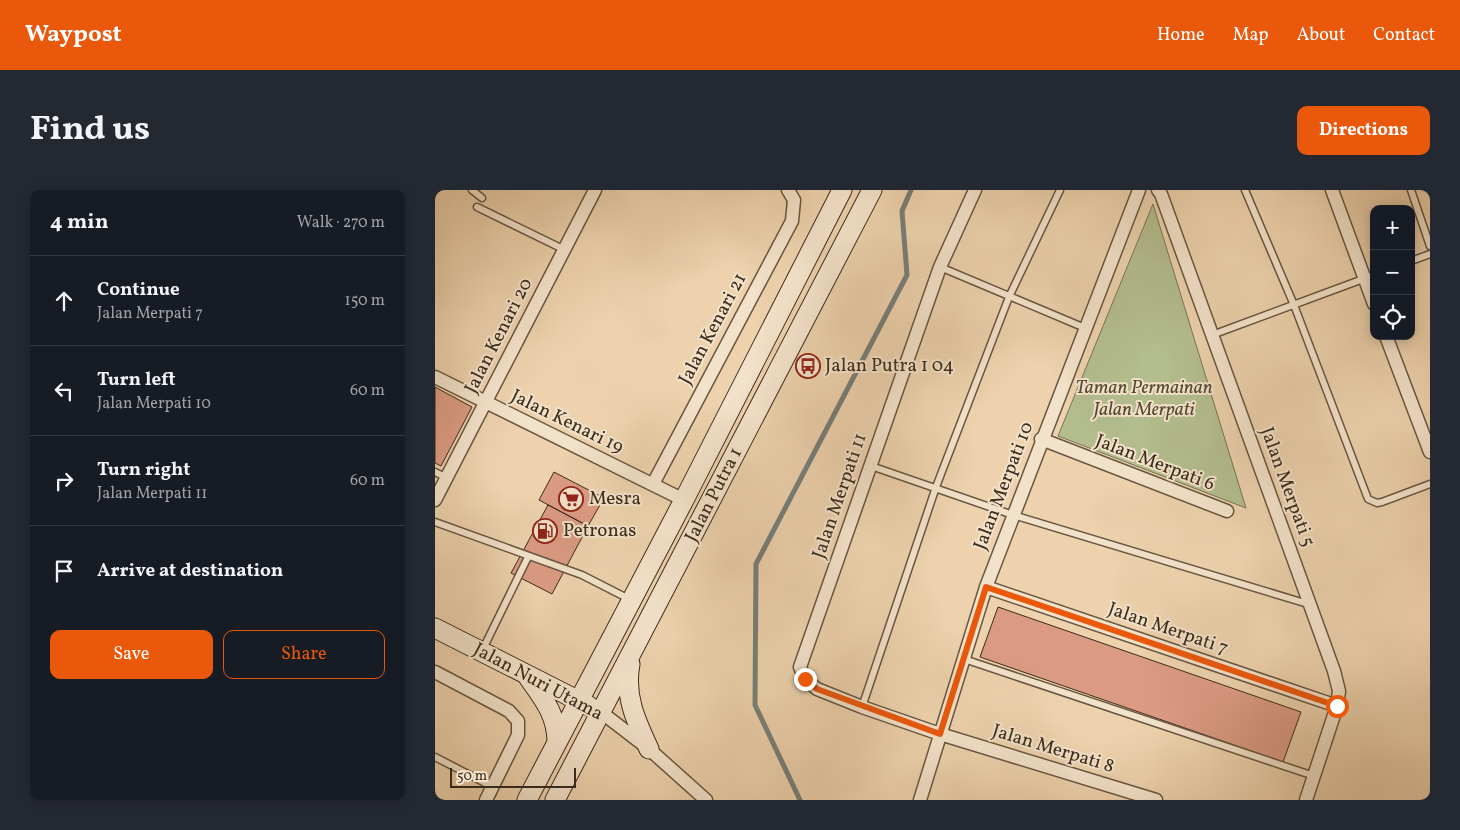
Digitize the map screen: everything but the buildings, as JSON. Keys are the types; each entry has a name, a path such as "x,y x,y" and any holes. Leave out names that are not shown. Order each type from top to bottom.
{"main road":[{"name":"Jalan Putra 1","path":"527,800 684,500 841,190"},
{"name":"Jalan Putra 1","path":"555,800 872,190"},
{"name":"Jalan Nuri Utama","path":"435,628 601,712"},
{"path":"632,652 627,680 629,700 649,749"},
{"path":"526,674 550,709 555,720 557,742"}],"street":[{"name":"Jalan Kenari 20","path":"435,500 441,475 485,403 595,190"},
{"name":"Jalan Kenari 21","path":"653,484 792,221 794,200 788,190"},
{"name":"Jalan Merpati 11","path":"940,734 817,689 805,679 800,667 940,267 975,190"},
{"name":"Jalan Merpati 10","path":"920,800 986,587 1041,439 1139,190"},
{"name":"Jalan Merpati 5","path":"1158,190 1310,604 1334,671 1339,691 1337,706 1306,800"},
{"path":"1331,190 1369,276 1372,295"},
{"path":"1388,340 1430,452"},
{"name":"Jalan Kenari 19","path":"435,377 684,500"},
{"name":"Jalan Merpati 6","path":"1041,439 1227,511"},
{"name":"Jalan Merpati 7","path":"986,587 1337,706"},
{"path":"435,672 509,711 518,721 518,735 486,800"},
{"name":"Jalan Nuri Utama","path":"601,712 649,749 705,800"},
{"name":"Jalan Merpati 8","path":"940,734 1156,800"}],"lane":[{"path":"472,190 481,198"},
{"path":"862,707 936,486 1009,297 1060,190"},
{"path":"1245,190 1294,305 1368,499 1377,503 1382,502 1430,484"},
{"path":"1411,190 1430,246"},
{"path":"477,207 565,250"},
{"path":"1415,260 1430,254"},
{"path":"940,267 1085,328"},
{"path":"1212,335 1369,276"},
{"path":"871,466 936,486 1013,515 1310,604"},
{"path":"435,522 581,575 631,601"},
{"path":"482,652 529,556"},
{"path":"964,659 1314,776"},
{"path":"435,757 493,787"}],"green space":[{"name":"Taman Permainan Jalan Merpati","path":"1153,204 1246,508 1058,436"}],"waterway":[{"path":"800,800 755,705 756,564 907,275 902,211 911,190"}],"place":[{"name":"Jalan Putra 1 04","path":"808,366"},
{"name":"Mesra","path":"571,499"},
{"name":"Petronas","path":"545,531"}],"route":[{"path":"805,679 817,689 940,734 986,587 1337,706"}]}
